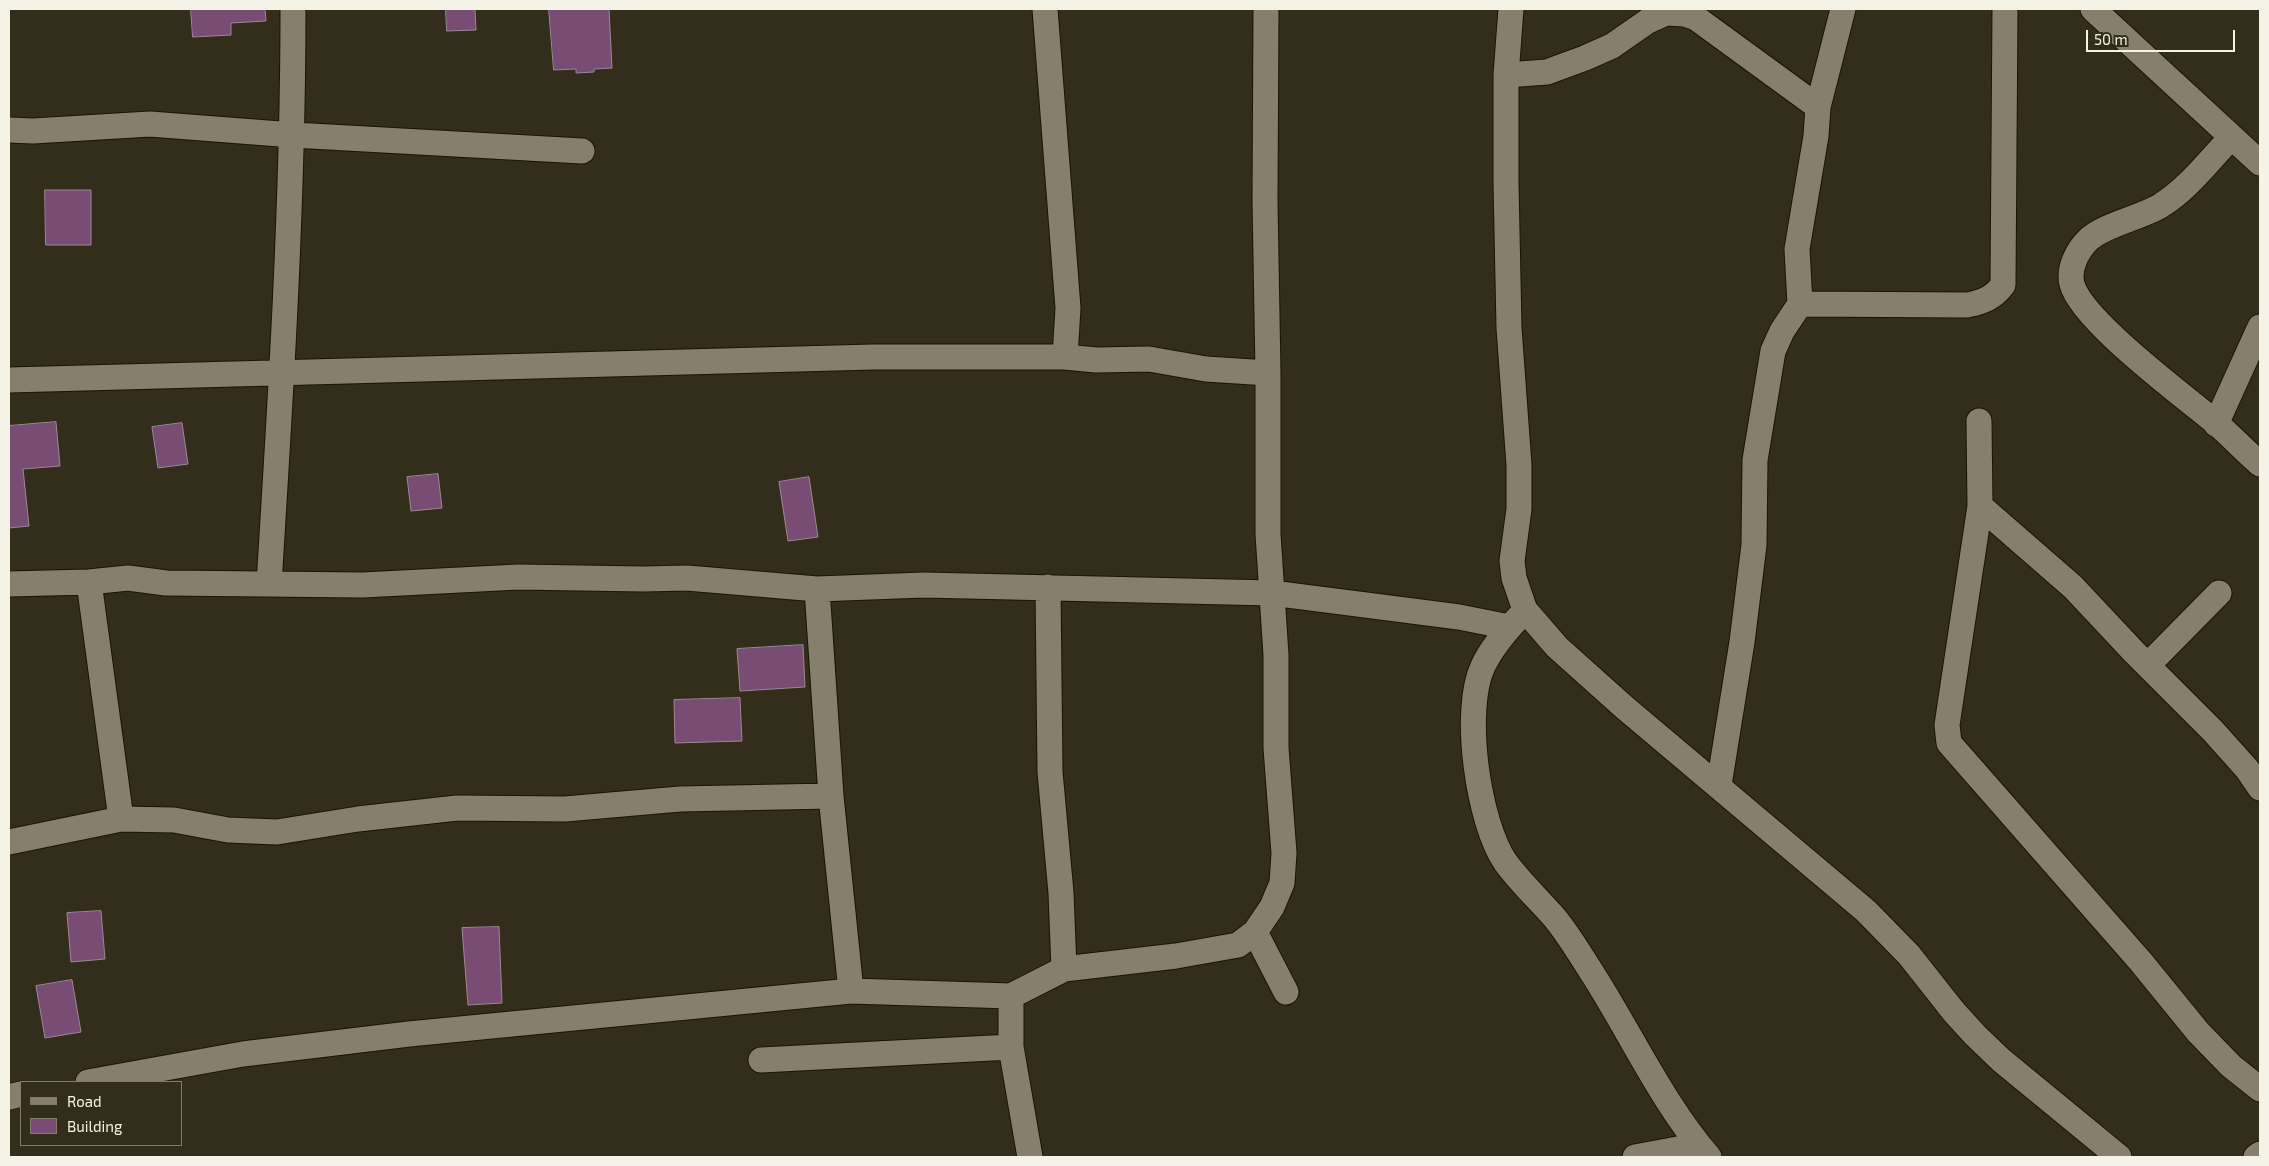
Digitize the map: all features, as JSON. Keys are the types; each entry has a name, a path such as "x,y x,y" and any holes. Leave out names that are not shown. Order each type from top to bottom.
{"street":[{"path":"269,584 283,372 293,135 293,9"},
{"path":"1045,9 1068,308 1066,357"},
{"path":"94,1081 243,1054 409,1034 851,991 1011,996 1064,969 1176,956 1238,945 1255,932 1272,907 1282,883 1283,860 1276,748 1276,655 1268,534 1265,201 1266,9"},
{"path":"1511,9 1506,75 1509,328 1519,465 1519,509 1512,561 1517,619 1496,644 1482,668 1474,707 1474,757 1491,831 1506,862 1576,947 1624,1023 1664,1093 1704,1151 1635,1157"},
{"path":"1718,785 1745,623 1754,545 1755,460 1773,351 1782,331 1800,304 1796,249 1816,136 1818,107 1842,9"},
{"path":"1800,304 1967,305 1984,302 1996,294 2004,285 2005,9"},
{"path":"2093,9 2260,164"},
{"path":"1506,75 1547,72 1612,46 1648,20 1666,13 1684,14 1696,18 1818,107"},
{"path":"9,130 33,131 150,124 293,135 582,151"},
{"path":"2230,138 2173,197 2158,207 2089,239 2078,252 2070,276 2072,286 2089,312 2126,347 2260,464"},
{"path":"2216,424 2260,327"},
{"path":"9,380 873,357 1148,359 1206,369 1268,373"},
{"path":"1979,421 1980,506 1947,725 1949,743 2140,962 2198,1032 2232,1066 2260,1089"},
{"path":"1980,506 2074,587 2148,666 2213,730 2247,769 2260,788"},
{"path":"9,584 88,582 128,578 166,583 363,585 518,577 687,578 816,589 924,584 1272,593 1459,617 1517,619 1557,647 1624,708 1866,911 1909,954 1954,1012 2001,1060 2119,1157"},
{"path":"88,582 121,819"},
{"path":"1048,587 1050,772 1061,894 1064,969"},
{"path":"816,589 831,796 851,991"},
{"path":"2148,666 2219,593"},
{"path":"9,842 121,819 174,820 228,830 277,832 358,819 457,808 566,808 680,798 831,796"},
{"path":"1255,932 1286,992"},
{"path":"1011,996 1012,1048 1030,1157"},
{"path":"761,1060 1012,1048"},
{"path":"2256,1157 2260,1154"}],"building":[{"path":"191,9 265,9 266,21 231,23 231,35 193,37"},
{"path":"446,9 475,9 476,30 447,31"},
{"path":"549,9 609,9 612,68 576,73 576,69 554,70"},
{"path":"45,190 91,190 91,245 46,245"},
{"path":"56,422 60,466 23,469 29,526 9,528 9,426"},
{"path":"182,423 188,464 158,468 152,427"},
{"path":"438,474 442,508 411,511 407,477"},
{"path":"809,477 818,537 788,541 779,482"},
{"path":"803,645 805,687 740,691 737,649"},
{"path":"740,698 742,741 675,743 674,700"},
{"path":"101,911 105,959 71,962 67,913"},
{"path":"499,927 502,1003 468,1005 462,928"},
{"path":"72,980 81,1032 45,1038 36,986"}]}
